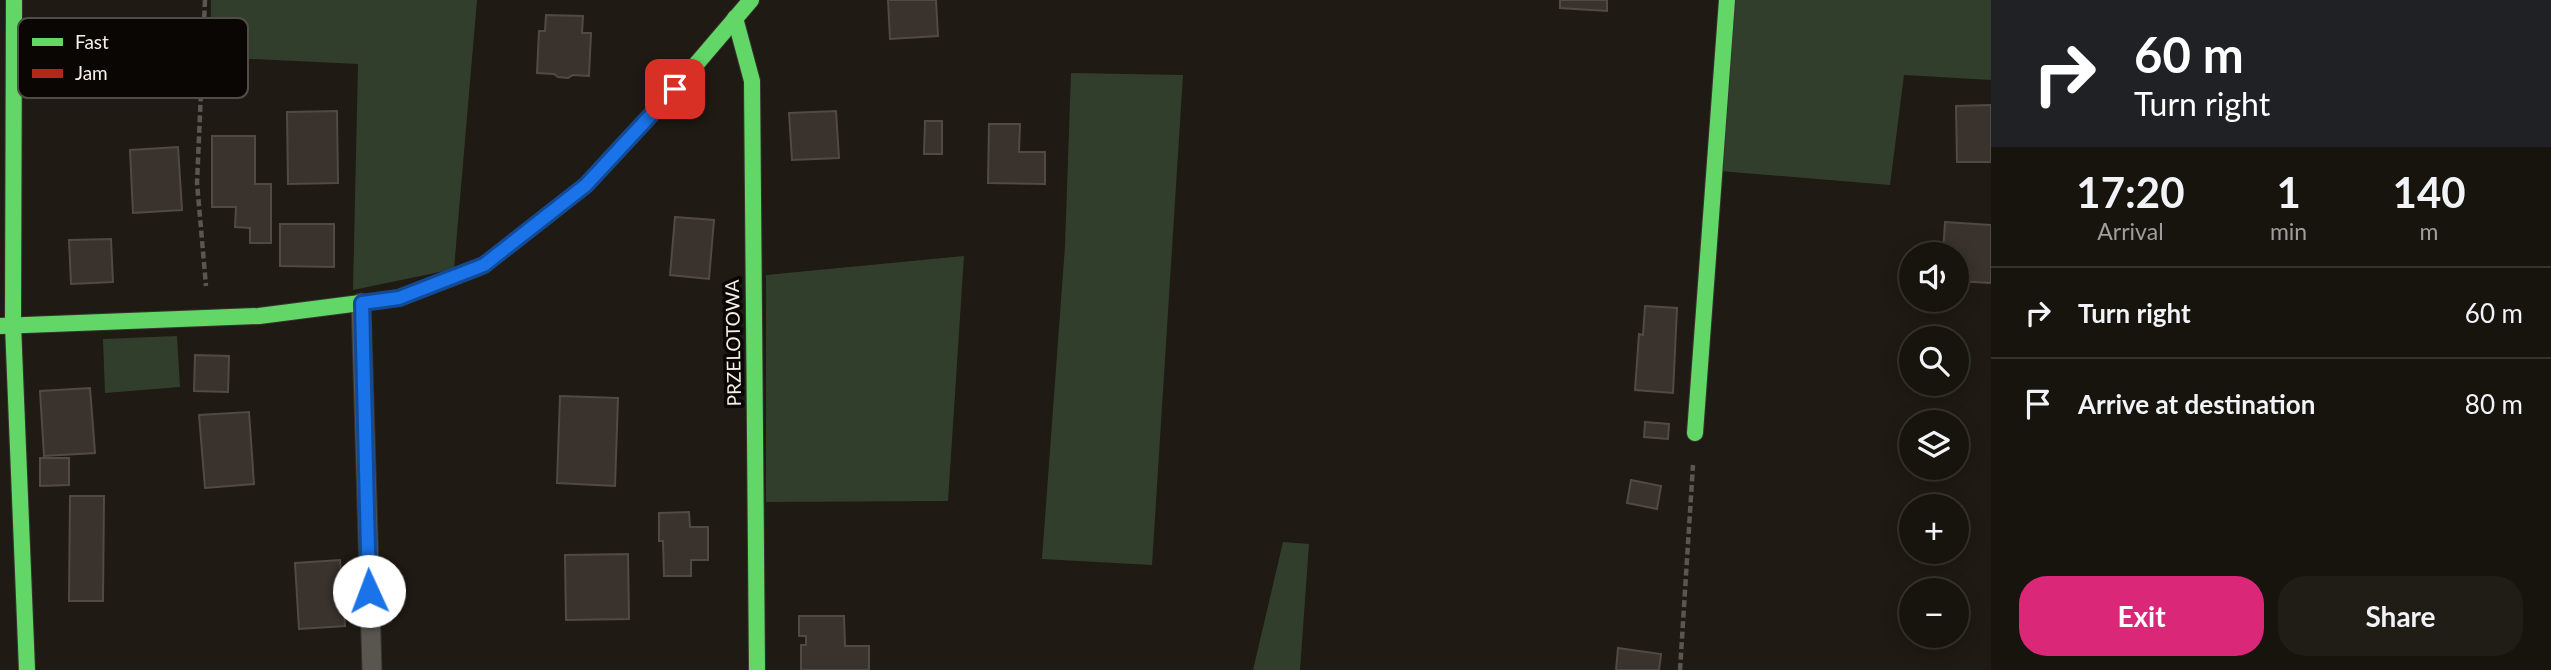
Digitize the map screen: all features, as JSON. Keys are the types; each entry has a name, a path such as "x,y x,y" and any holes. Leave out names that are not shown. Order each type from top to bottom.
{"street":[{"path":"14,0 7,326 27,670"},
{"path":"7,326 259,316 362,303 399,298 484,265 586,185 675,89 751,0"},
{"path":"1695,433 1727,0"},
{"name":"PRZELOTOWA","path":"735,18 751,81 757,670"}],"lane":[{"path":"362,303 372,670"}],"path":[{"path":"204,18 205,0"},
{"path":"201,98 197,183 208,318"},
{"path":"1680,670 1695,433"}],"green space":[{"path":"211,0 477,0 454,269 353,290 358,64 248,59 248,18 211,18"},
{"path":"1735,0 1991,0 1991,80 1904,75 1890,185 1720,171"},
{"path":"1071,73 1183,75 1152,565 1042,559 1065,246"},
{"path":"964,256 948,501 766,502 766,275"},
{"path":"177,336 180,387 105,393 103,339"},
{"path":"1283,542 1309,544 1300,670 1253,670"}],"building":[{"path":"888,0 936,0 938,36 890,39"},
{"path":"1560,0 1607,0 1607,11 1560,8"},
{"path":"546,15 583,16 582,33 591,33 589,76 573,75 568,78 537,73 539,31 545,31"},
{"path":"1991,105 1991,162 1957,162 1956,106"},
{"path":"337,111 338,183 288,184 287,112"},
{"path":"836,111 839,158 792,160 789,113"},
{"path":"925,121 942,121 942,154 924,154"},
{"path":"989,124 1020,124 1019,152 1045,152 1045,184 988,183"},
{"path":"212,136 255,136 255,184 271,184 271,243 250,243 250,228 235,227 236,207 212,207"},
{"path":"178,147 182,210 133,213 130,150"},
{"path":"675,217 714,220 709,279 670,275"},
{"path":"1945,222 1991,225 1991,283 1969,282 1969,242 1944,242"},
{"path":"280,224 334,224 334,267 280,266"},
{"path":"111,239 113,282 71,284 69,240"},
{"path":"1645,306 1677,308 1673,393 1635,390 1639,334 1643,335"},
{"path":"195,355 229,356 228,392 194,391"},
{"path":"90,388 95,453 44,456 40,391"},
{"path":"560,396 618,398 615,486 557,483"},
{"path":"249,412 254,484 205,488 199,415"},
{"path":"1645,422 1669,424 1668,439 1644,437"},
{"path":"40,458 69,458 69,485 40,486"},
{"path":"1631,480 1661,486 1657,509 1627,503"},
{"path":"70,496 104,496 103,601 69,601"},
{"path":"689,512 690,527 708,527 708,560 691,560 691,576 664,576 663,541 659,541 659,513"},
{"path":"628,554 629,619 566,620 565,555"},
{"path":"340,560 345,626 299,629 295,563"},
{"path":"799,616 844,616 845,646 869,646 869,670 801,670 801,645 806,645 806,636 799,636"},
{"path":"1618,648 1661,654 1659,670 1616,670"}],"traffic: fast":[{"path":"14,0 13,325 27,670"},
{"path":"608,161 675,89 751,0"},
{"path":"1695,433 1727,0"},
{"path":"735,18 752,81 757,670"},
{"path":"0,326 259,316 399,298 477,268"}],"traffic: jam":[{"path":"477,268 586,185 608,161"}],"route":[{"path":"369,591 362,303 399,298 484,265 586,185 675,89"}]}
